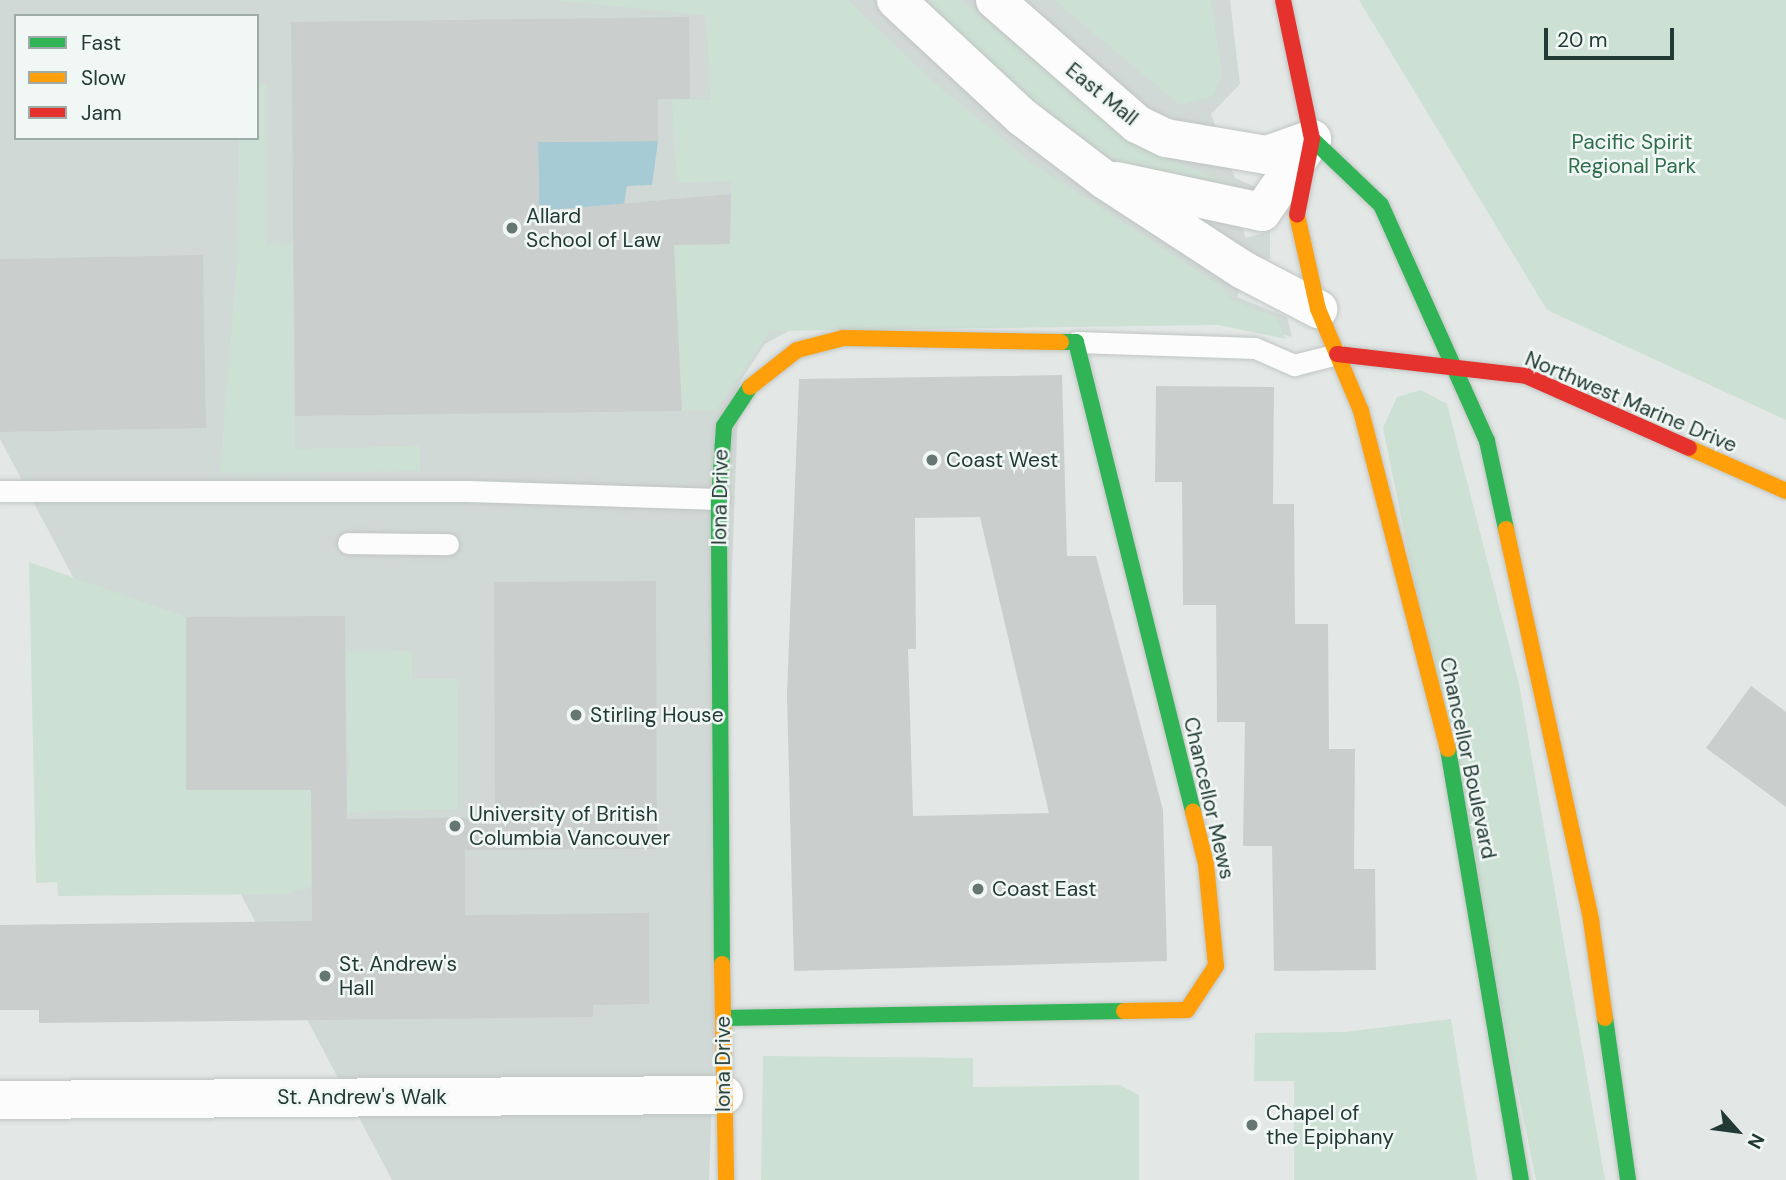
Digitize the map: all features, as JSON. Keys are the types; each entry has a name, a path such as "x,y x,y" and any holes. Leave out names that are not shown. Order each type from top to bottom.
{"street":[{"path":"896,0 1022,117 1105,180 1243,270 1318,309"},
{"name":"East Mall","path":"995,0 1137,124 1166,138 1267,155 1312,139"},
{"path":"1283,0 1312,139 1296,219 1318,309 1337,354"},
{"path":"1105,180 1262,212 1312,139"},
{"path":"1312,139 1381,205 1487,442 1552,724 1591,920 1628,1180"},
{"name":"Iona Drive","path":"726,1180 719,499 724,426 746,390 797,350 843,338 1076,342"},
{"name":"Chancellor Mews","path":"723,1018 1187,1010 1216,966 1206,864 1076,342"},
{"name":"Northwest Marine Drive","path":"1337,354 1526,376 1786,491"},
{"name":"Chancellor Boulevard","path":"1337,354 1361,411 1446,738 1492,975 1521,1180"},
{"name":"St. Andrew's Walk","path":"0,1100 724,1095"}],"lane":[{"name":"Iona Drive","path":"1076,342 1255,348 1294,365 1337,354"},
{"path":"0,491 467,491 719,499"},
{"path":"348,543 448,544"}],"shaded area":[{"name":"University of British Columbia Vancouver","path":"0,0 1230,0 1240,84 1211,114 1235,178 1265,191 1235,190 1245,238 1270,231 1270,259 1254,256 1237,297 1287,317 1292,337 1242,323 796,327 765,344 739,383 709,1180 392,1180 0,439"}],"green space":[{"path":"552,0 848,0 929,78 1032,163 1222,287 1232,300 1275,317 1286,339 1218,325 770,331 716,410 682,411 674,245 730,244 731,181 677,183 672,99 711,100 706,15"},
{"path":"917,0 961,0 1136,146 1260,196 1136,169 1109,156 999,76"},
{"path":"1054,0 1211,0 1222,74 1213,96 1180,105"},
{"name":"Pacific Spirit Regional Park","path":"1359,0 1786,0 1786,420 1547,310"},
{"path":"259,84 266,85 267,244 293,245 295,449 420,446 420,471 220,473 237,265 239,140 259,140"},
{"path":"1421,390 1447,404 1519,684 1605,1180 1536,1180 1383,428 1397,397"},
{"path":"29,562 186,617 186,790 346,790 350,760 323,652 412,651 412,679 458,679 457,809 312,813 312,886 284,894 58,896 57,882 36,883"},
{"path":"1451,1019 1477,1180 1294,1180 1294,1081 1254,1081 1255,1033 1344,1032"},
{"path":"763,1056 973,1058 973,1087 1120,1085 1139,1095 1139,1180 761,1180"}],"water":[{"path":"658,141 652,185 627,186 624,204 539,211 538,142"}],"building":[{"name":"Allard School of Law","path":"689,17 690,99 658,99 658,141 538,142 539,211 731,194 730,244 674,245 682,411 295,416 291,22"},
{"path":"203,255 206,428 0,432 0,259"},
{"path":"1062,375 1067,556 1096,556 1163,810 1167,961 794,971 787,695 799,379","holes":["980,517 1049,813 913,816 908,649 916,649 915,518"]},
{"path":"1156,386 1274,387 1273,504 1294,504 1295,624 1328,624 1329,749 1355,749 1354,869 1375,869 1376,970 1274,971 1272,846 1243,846 1245,722 1217,722 1216,605 1183,605 1182,482 1155,482"},
{"path":"656,581 657,849 465,850 465,915 649,913 649,1004 593,1005 593,1017 39,1023 39,1010 0,1010 0,925 312,921 311,790 186,790 186,617 345,616 347,819 495,817 494,582"},
{"path":"1751,686 1786,712 1786,807 1706,748"}],"traffic: fast":[{"path":"1312,139 1381,205 1487,441 1506,529"},
{"path":"1061,342 1076,342 1193,812"},
{"path":"722,964 719,499 724,426 750,387"},
{"path":"1448,749 1521,1180"},
{"path":"723,1018 1124,1011"},
{"path":"1605,1018 1628,1180"}],"traffic: slow":[{"path":"1297,215 1318,309 1361,411 1448,749"},
{"path":"750,387 797,350 843,338 1061,342"},
{"path":"1689,448 1786,491"},
{"path":"1506,529 1591,920 1605,1018"},
{"path":"1124,1011 1187,1010 1216,966 1206,864 1193,812"},
{"path":"722,964 726,1180"}],"traffic: jam":[{"path":"1283,0 1312,139 1297,215"},
{"path":"1337,354 1526,376 1689,448"}],"place":[{"name":"Allard School of Law","path":"512,228"},
{"name":"Coast West","path":"932,460"},
{"name":"Stirling House","path":"576,715"},
{"name":"University of British Columbia Vancouver","path":"455,826"},
{"name":"Coast East","path":"978,889"},
{"name":"St. Andrew's Hall","path":"325,976"},
{"name":"Chapel of the Epiphany","path":"1252,1125"}]}
